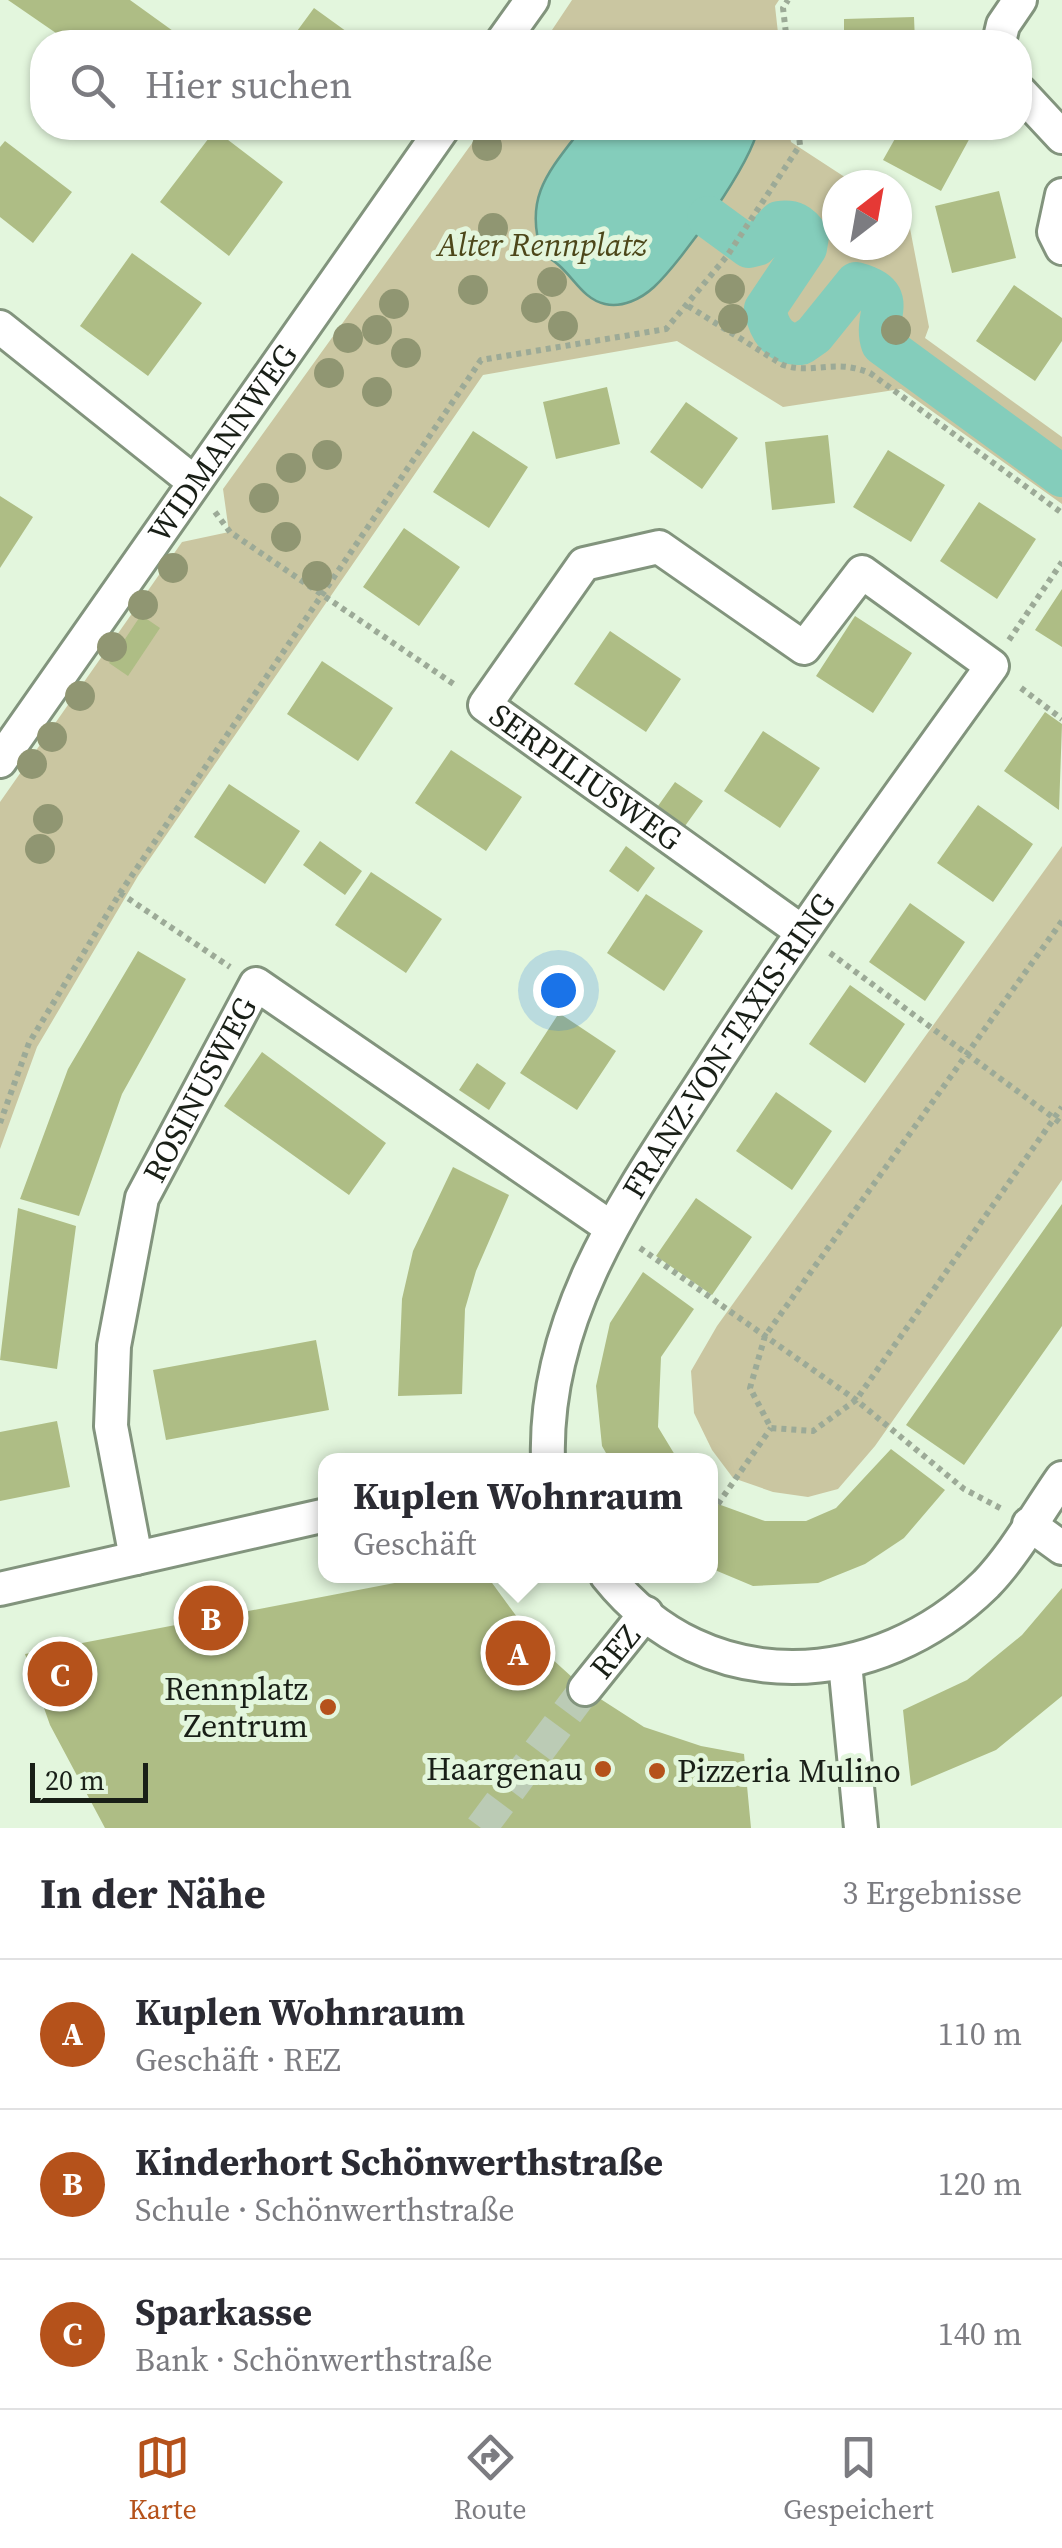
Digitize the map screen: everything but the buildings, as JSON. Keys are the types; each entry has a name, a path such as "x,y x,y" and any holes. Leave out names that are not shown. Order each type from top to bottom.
{"street":[{"path":"511,30 532,0"},
{"path":"1002,30 1020,0"},
{"path":"1032,105 1062,137"},
{"name":"WIDMANNWEG","path":"0,761 435,140"},
{"path":"1062,196 1054,232 1062,248"},
{"path":"0,328 194,482"},
{"name":"SERPILIUSWEG","path":"801,931 486,705 584,564 659,547 804,648 862,572 992,666"},
{"name":"FRANZ-VON-TAXIS-RING","path":"548,1453 547,1425 556,1359 610,1227 801,931 992,666"},
{"name":"ROSINUSWEG","path":"136,1558 111,1426 114,1346 142,1198 256,984 610,1227"},
{"path":"614,1583 646,1613 698,1647 743,1662 792,1670 845,1663 895,1648 944,1618 988,1582 1062,1478"},
{"path":"0,1590 318,1517"},
{"path":"1029,1524 1062,1548"},
{"name":"REZ","path":"585,1689 646,1613"},
{"path":"845,1663 861,1828"}],"path":[{"path":"786,30 783,8 788,0"},
{"path":"0,1123 29,1043 120,893 481,360 666,329 727,256 800,145 799,140"},
{"path":"688,306 783,365 798,370 850,364 870,373 1062,513"},
{"path":"194,482 230,532 486,705"},
{"path":"1062,562 992,666 1062,719"},
{"path":"120,893 256,984"},
{"path":"770,1428 750,1388 765,1336 1062,921"},
{"path":"801,931 1058,1121"},
{"path":"770,1428 813,1430 856,1400 1058,1121 1062,1107"},
{"path":"610,1227 856,1400 964,1489 1029,1524"},
{"path":"718,1504 770,1428"}],"green space":[{"path":"572,0 779,0 775,6 778,30 552,30"},
{"name":"Alter Rennplatz","path":"474,140 791,140 834,170 822,170 822,260 912,260 912,239 929,327 925,338 1062,437 1062,504 901,389 783,407 677,341 483,375 138,876 37,1047 0,1149 0,802 182,542 229,532 223,489"},
{"path":"1062,846 1062,1180 875,1446 838,1489 808,1497 773,1492 733,1478 712,1450 694,1413 691,1371 717,1326"}],"water":[{"path":"573,140 754,140 714,211 681,256 649,291 625,304 596,301 542,254 537,234 538,200"}],"waterway":[{"path":"708,217 749,247 757,245 779,222 796,224 808,236 806,248 765,309 772,329 781,339 801,344 814,335 856,283 870,288 882,300 882,344 1062,476"}],"tunnel":[{"path":"481,1828 585,1689"}],"place":[{"name":"Kinderhort Schönwerthstraße","path":"211,1618"},
{"name":"Kuplen Wohnraum","path":"518,1653"},
{"name":"Sparkasse","path":"60,1674"},
{"name":"Rennplatz Zentrum","path":"328,1707"},
{"name":"Haargenau","path":"603,1769"},
{"name":"Pizzeria Mulino","path":"657,1771"}]}
